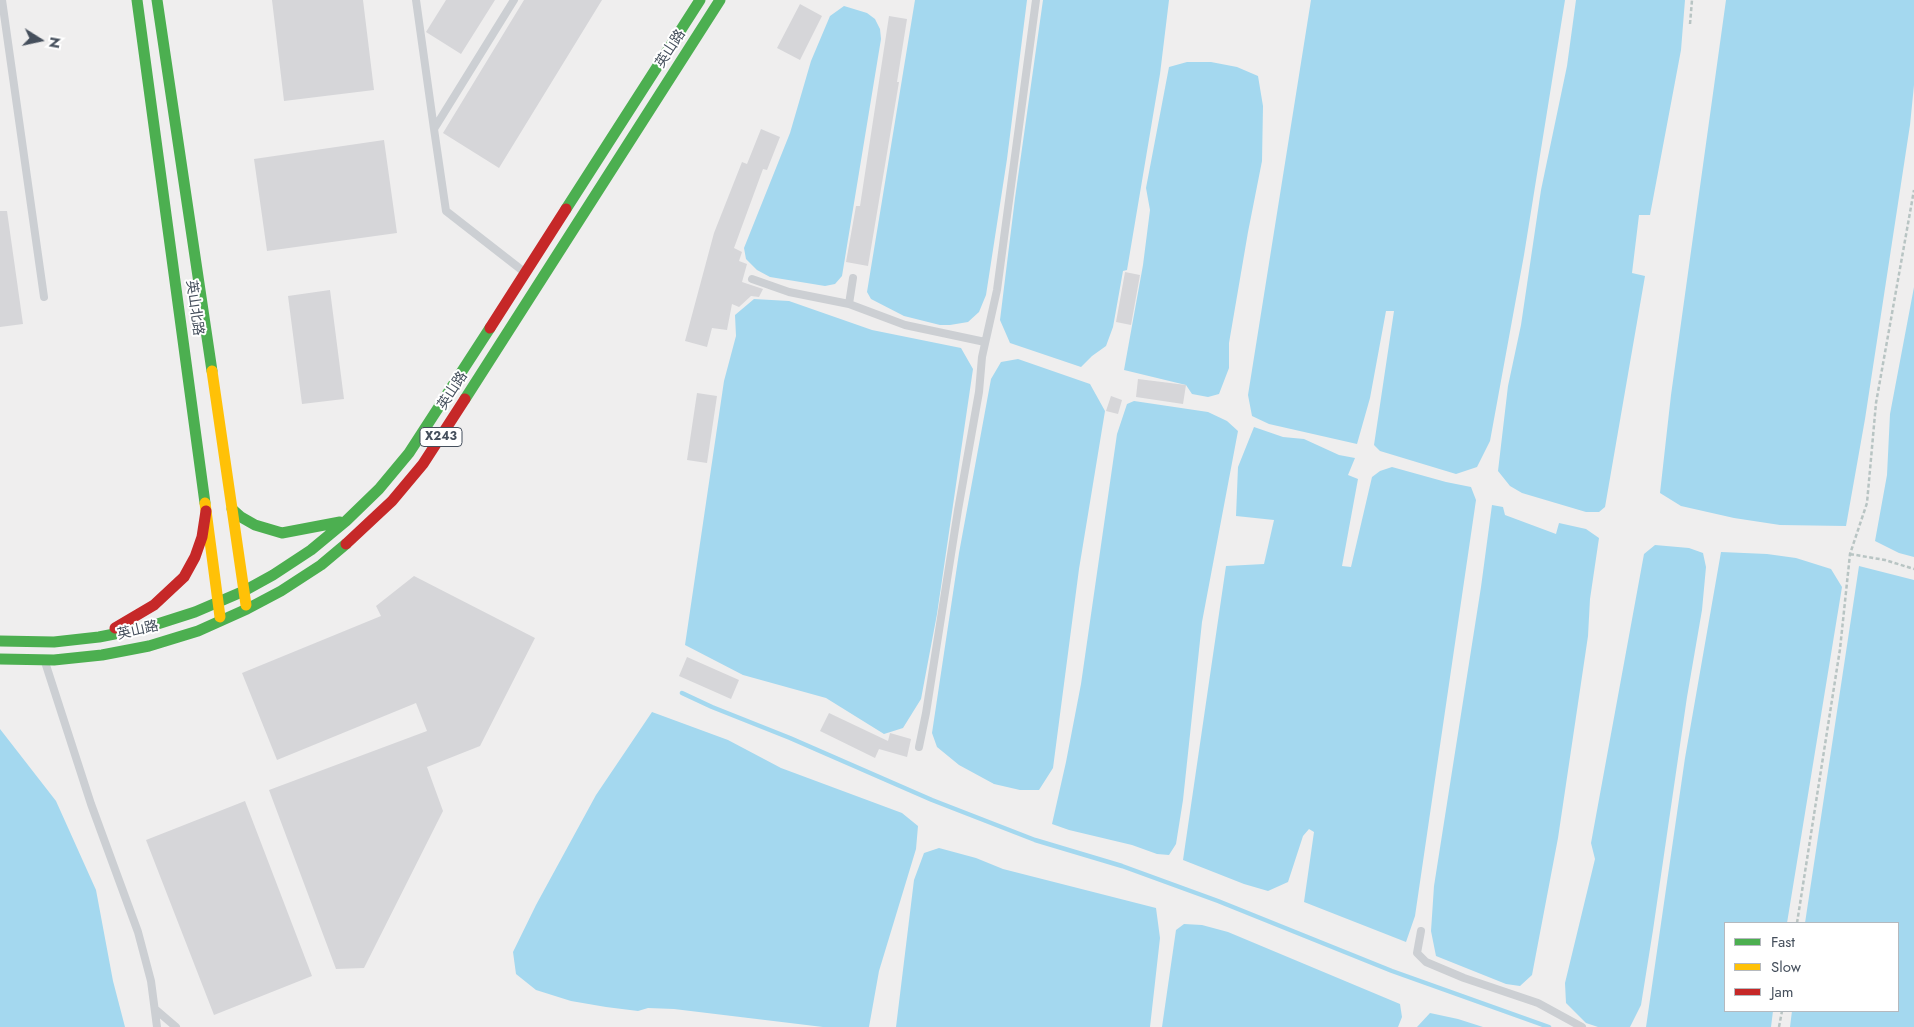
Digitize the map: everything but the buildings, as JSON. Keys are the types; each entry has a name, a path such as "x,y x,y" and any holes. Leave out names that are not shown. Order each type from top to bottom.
{"main road":[{"name":"英山北路","path":"136,0 220,621"},
{"name":"英山北路","path":"158,0 247,609"},
{"name":"英山路","path":"0,641 54,642 100,638 145,628 195,612 244,591 273,575 310,550 346,521 379,489 409,453 700,0"},
{"name":"英山路","path":"0,659 44,660 102,655 149,646 198,630 247,609 281,591 321,565 358,534 392,501 423,464 720,0"},
{"path":"232,509 255,525 282,533 346,521"},
{"path":"100,638 154,605 184,577 195,557 202,537 206,511"}],"lane":[{"path":"2,0 44,297"},
{"path":"416,0 446,212 525,273"},
{"path":"434,129 514,0"},
{"path":"919,747 979,392 985,342 998,280 1036,0"},
{"path":"849,304 853,278"},
{"path":"752,279 789,292 849,304 905,325 985,342"},
{"path":"44,660 91,804 138,932 151,981 157,1027"},
{"path":"1421,931 1417,953 1426,962 1464,978 1538,1003 1582,1027"},
{"path":"155,1010 176,1027"}],"path":[{"path":"1690,24 1692,0"},
{"path":"1797,922 1840,649 1850,554 1867,503 1876,403 1914,190"},
{"path":"1850,554 1886,560 1914,569"},
{"path":"1779,1027 1782,1012"}],"water":[{"path":"915,0 1027,0 1007,159 986,295 979,312 968,322 950,325 940,325 904,316 871,299 867,292"},
{"path":"1043,0 1169,0 1160,74 1127,270 1123,271 1113,327 1106,346 1081,367 1010,343 1000,320"},
{"path":"1311,0 1565,0 1524,255 1490,441 1477,467 1456,474 1380,451 1374,445 1394,311 1386,311 1370,398 1357,444 1269,424 1252,416 1248,395"},
{"path":"1576,0 1685,0 1681,50 1650,215 1639,215 1632,273 1645,276 1605,507 1599,512 1586,512 1522,493 1510,486 1498,471 1508,386 1521,325 1541,190 1567,66"},
{"path":"1726,0 1914,0 1914,85 1910,125 1865,419 1846,526 1780,525 1734,518 1681,506 1660,493 1671,395"},
{"path":"844,6 867,13 875,19 880,29 881,39 842,276 835,284 825,286 770,277 757,270 746,259 744,248 790,133 811,61 830,16"},
{"path":"1187,62 1211,62 1237,67 1258,76 1263,106 1262,161 1229,343 1229,368 1219,394 1208,397 1192,394 1186,385 1124,370 1143,265 1150,210 1146,188 1169,67"},
{"path":"1914,287 1914,557 1899,553 1875,541 1887,475 1890,414"},
{"path":"754,299 789,301 872,330 961,348 973,369 937,614 921,699 903,728 884,734 826,698 743,675 685,645 724,381 736,336 735,315"},
{"path":"1018,359 1090,384 1105,411 1079,569 1053,768 1039,790 1020,790 994,784 959,765 937,747 932,733 959,553 991,379 1001,362"},
{"path":"1134,401 1208,412 1227,421 1238,431 1202,622 1183,800 1176,844 1169,855 1157,854 1132,845 1052,824 1081,684 1117,434 1127,404"},
{"path":"1254,427 1283,437 1304,439 1339,455 1355,458 1348,475 1358,479 1342,566 1351,567 1372,477 1380,471 1392,467 1471,487 1476,500 1415,916 1406,942 1304,902 1314,832 1309,829 1303,836 1288,882 1268,891 1244,884 1183,860 1226,566 1264,564 1274,520 1236,516 1238,467"},
{"path":"1492,505 1503,507 1505,515 1556,534 1559,523 1586,529 1599,538 1590,599 1588,636 1558,838 1532,975 1520,986 1506,984 1436,956 1431,931 1434,886"},
{"path":"1655,545 1689,548 1703,553 1706,567 1702,610 1687,697 1641,1005 1630,1027 1598,1027 1586,1023 1566,1003 1565,983 1595,859 1591,843 1644,554"},
{"path":"1721,552 1767,554 1796,558 1831,569 1842,587 1787,922 1724,922 1724,1012 1773,1012 1771,1027 1646,1027 1685,758"},
{"path":"1859,566 1914,580 1914,1027 1790,1027 1792,1012 1899,1012 1899,922 1805,922"},
{"path":"652,712 728,740 781,768 902,813 918,826 916,849 879,971 869,1027 823,1027 674,1009 648,1008 638,1011 606,1007 571,1001 536,990 516,974 513,952 536,905 596,795"},
{"path":"0,729 56,801 96,890 113,981 125,1027 0,1027"},
{"path":"939,848 976,858 1003,869 1156,908 1160,938 1150,1027 896,1027 914,880 924,853"},
{"path":"1184,924 1202,925 1228,932 1400,1004 1402,1017 1398,1027 1162,1027 1176,930"},
{"path":"1430,1013 1458,1019 1483,1027 1417,1027"}],"waterway":[{"path":"682,693 932,800 1035,840 1122,866 1218,901 1392,971 1549,1027"}],"traffic: fast":[{"path":"137,0 205,503"},
{"path":"157,0 212,371"},
{"path":"566,209 700,0"},
{"path":"465,399 720,0"},
{"path":"0,641 54,642 99,637 145,628 195,612 244,591 273,575 311,550 346,521 379,489 409,453 490,328"},
{"path":"232,509 255,525 282,533 340,522"},
{"path":"0,659 54,660 102,655 149,646 198,631 281,591 321,565 346,544"}],"traffic: slow":[{"path":"212,371 246,605"},
{"path":"205,503 220,617"}],"traffic: jam":[{"path":"490,328 566,209"},
{"path":"346,544 392,501 423,464 465,399"},
{"path":"115,628 154,605 184,577 195,557 202,537 206,511"}]}
